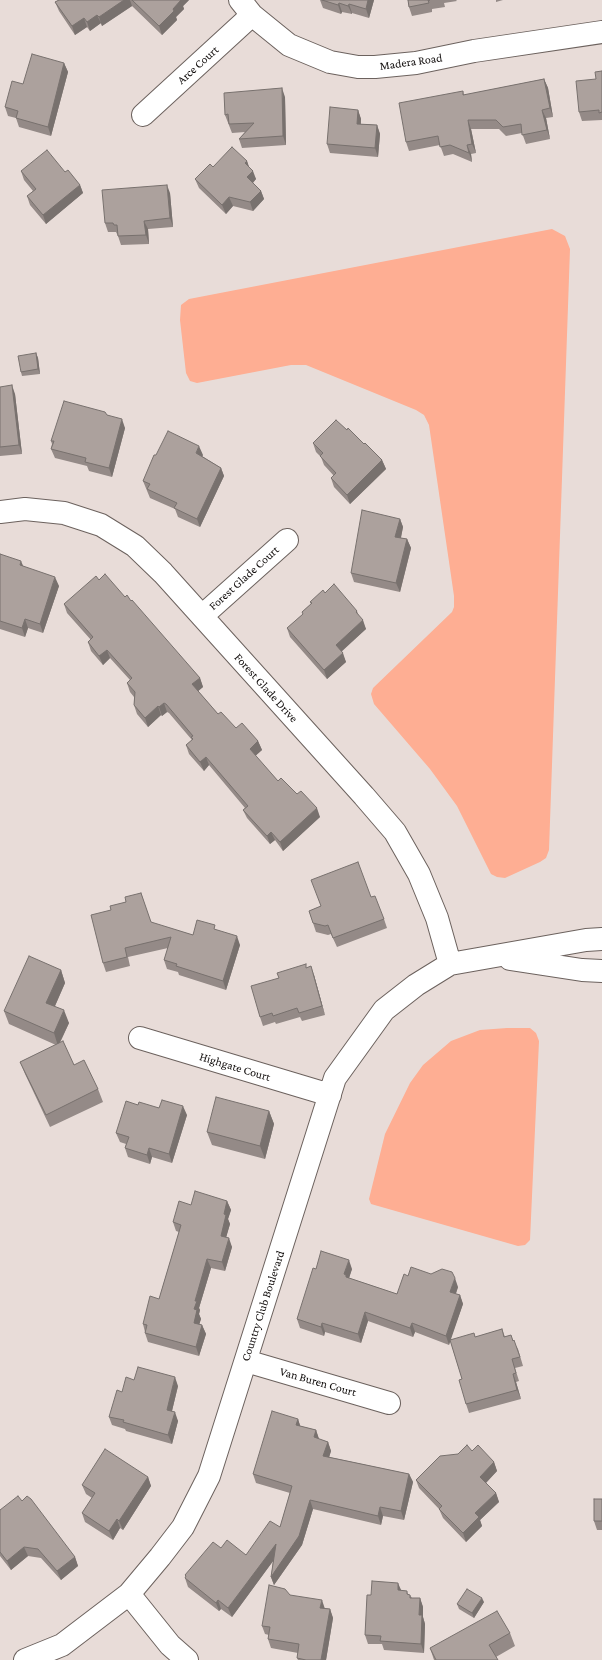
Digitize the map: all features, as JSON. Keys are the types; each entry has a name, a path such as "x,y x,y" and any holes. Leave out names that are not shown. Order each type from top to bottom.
{"street":[{"name":"Madera Road","path":"246,7 289,45 330,62 358,67 375,68 416,63 482,50 602,32"},
{"name":"Arce Court","path":"143,115 246,7"},
{"name":"Forest Glade Drive","path":"0,512 25,509 64,513 101,525 135,546 202,616 395,832 419,874 438,918 450,964"},
{"name":"Forest Glade Court","path":"202,616 287,540"},
{"name":"Country Club Boulevard","path":"25,1660 62,1645 129,1594 183,1527 209,1476 335,1078 384,1010 416,985 450,964 586,940 602,939"},
{"name":"Country Club Boulevard","path":"491,956 582,970 602,971"},
{"name":"Highgate Court","path":"140,1038 330,1095"},
{"name":"Van Buren Court","path":"246,1361 389,1403"},
{"path":"129,1594 170,1645 187,1660"}],"shaded area":[{"path":"552,229 565,236 570,249 549,850 546,858 540,862 505,878 497,877 491,874 457,806 430,769 374,704 371,694 373,688 452,612 454,607 454,596 429,425 424,415 416,410 306,365 291,365 197,383 190,381 186,373 180,320 181,305 189,299"},
{"path":"530,1028 536,1033 539,1041 530,1240 525,1245 518,1246 371,1204 369,1199 385,1134 410,1083 423,1065 451,1041 480,1030"}],"building":[{"path":"59,0 124,0 99,17 97,15 87,22 84,18 72,26 55,2"},
{"path":"132,0 181,0 173,9 174,11 159,26"},
{"path":"322,0 368,0 366,9 349,4 348,6 339,3 338,5"},
{"path":"408,0 428,0 429,3 409,7"},
{"path":"32,54 64,63 48,127 16,118 18,111 5,107 12,81 23,84"},
{"path":"602,71 602,112 599,113 599,110 579,112 576,81 596,79 595,72"},
{"path":"544,79 550,108 542,110 547,130 522,135 521,124 503,127 496,120 468,120 472,144 467,145 469,153 450,145 440,147 438,136 406,142 399,103 463,91 463,95"},
{"path":"282,88 283,136 239,139 254,123 229,124 228,114 225,115 224,93"},
{"path":"330,107 358,110 357,124 377,125 375,148 327,144"},
{"path":"232,147 247,161 245,163 253,171 247,177 261,191 250,202 229,197 222,205 195,179 210,164 213,167"},
{"path":"47,150 65,172 68,170 80,185 43,215 27,196 36,189 21,171"},
{"path":"167,185 170,218 144,221 146,235 118,236 117,225 114,225 113,223 105,223 102,190"},
{"path":"36,353 38,369 21,372 18,356"},
{"path":"12,385 19,445 0,447 0,387"},
{"path":"64,401 105,412 107,415 122,419 109,468 85,462 86,458 51,449 54,441 51,441"},
{"path":"336,420 347,430 348,428 382,460 347,495 331,478 336,473 320,456 323,453 313,443"},
{"path":"168,431 199,446 196,453 221,468 197,519 174,508 177,503 147,489 150,484 143,481 154,455 156,455"},
{"path":"362,510 400,519 395,537 407,539 396,583 351,573"},
{"path":"0,554 21,561 20,565 55,577 40,624 25,619 22,628 0,621"},
{"path":"105,574 125,597 127,595 131,601 132,600 200,678 192,684 218,714 221,712 236,728 242,723 258,741 250,749 278,781 281,778 297,794 301,791 317,808 280,842 271,832 267,836 243,810 248,806 206,757 200,762 186,745 193,739 191,737 193,736 166,704 164,703 159,707 158,706 145,718 134,705 135,692 127,683 132,678 107,650 99,656 88,642 93,637 64,604 96,576 99,580"},
{"path":"334,584 363,620 336,645 343,653 324,670 287,628 303,614 302,612 312,603 310,602 323,590 325,593"},
{"path":"358,862 371,897 375,896 384,919 333,938 328,925 325,926 313,923 309,911 321,906 311,880"},
{"path":"141,893 151,922 193,935 197,920 215,925 214,929 237,936 223,981 176,966 177,964 164,960 171,937 125,948 127,957 103,963 91,915 111,910 110,906 126,902 125,897"},
{"path":"29,956 61,970 46,1003 64,1010 54,1033 4,1011"},
{"path":"306,964 306,968 311,966 322,1006 299,1013 297,1008 273,1016 272,1013 260,1017 251,986 279,978 277,973"},
{"path":"63,1041 74,1065 84,1060 98,1089 46,1115 20,1062"},
{"path":"216,1097 269,1111 260,1146 207,1132"},
{"path":"162,1100 183,1106 169,1154 149,1148 147,1155 125,1148 129,1137 116,1133 126,1101 138,1105 139,1102 159,1108"},
{"path":"195,1191 227,1201 224,1214 226,1215 221,1236 229,1238 222,1262 207,1259 194,1309 197,1310 194,1323 202,1325 196,1347 145,1333 147,1325 143,1324 150,1296 159,1299 181,1225 173,1222 179,1201 191,1205"},
{"path":"321,1251 349,1260 344,1274 346,1277 397,1294 404,1274 408,1276 411,1267 431,1274 442,1269 452,1272 455,1278 450,1292 460,1295 446,1336 412,1323 410,1328 365,1312 358,1334 322,1323 321,1327 297,1319 313,1268 316,1269"},
{"path":"502,1329 504,1337 511,1335 520,1357 512,1359 516,1373 513,1374 517,1390 466,1404 459,1380 462,1379 450,1340 474,1333 475,1337"},
{"path":"138,1367 175,1377 167,1410 175,1412 168,1435 123,1422 124,1420 109,1417 117,1390 122,1392 126,1377 134,1380"},
{"path":"272,1411 298,1419 296,1425 316,1430 314,1437 328,1442 323,1456 409,1474 401,1511 380,1507 378,1516 310,1500 299,1536 271,1577 276,1544 228,1608 218,1600 216,1603 185,1578 185,1575 213,1542 221,1548 227,1540 246,1555 270,1521 280,1527 292,1486 253,1474"},
{"path":"467,1445 472,1451 478,1445 494,1462 480,1477 496,1493 475,1513 479,1517 463,1533 439,1509 442,1506 416,1480 440,1456 458,1454"},
{"path":"105,1449 148,1477 119,1521 117,1519 109,1531 82,1513 95,1493 82,1485"},
{"path":"18,1496 22,1501 27,1496 31,1499 75,1557 57,1571 38,1549 24,1547 7,1561 0,1552 0,1510"},
{"path":"594,1499 602,1499 602,1521 594,1521"},
{"path":"372,1581 398,1583 398,1590 407,1591 410,1598 420,1598 419,1615 422,1615 421,1644 380,1641 381,1636 365,1635 367,1595 371,1595"},
{"path":"269,1585 285,1589 290,1595 322,1600 320,1608 330,1609 321,1660 306,1660 297,1658 299,1644 268,1639 270,1627 262,1626"},
{"path":"467,1589 482,1598 472,1613 457,1604"},
{"path":"497,1611 510,1633 489,1645 498,1660 436,1660 430,1648"}]}
